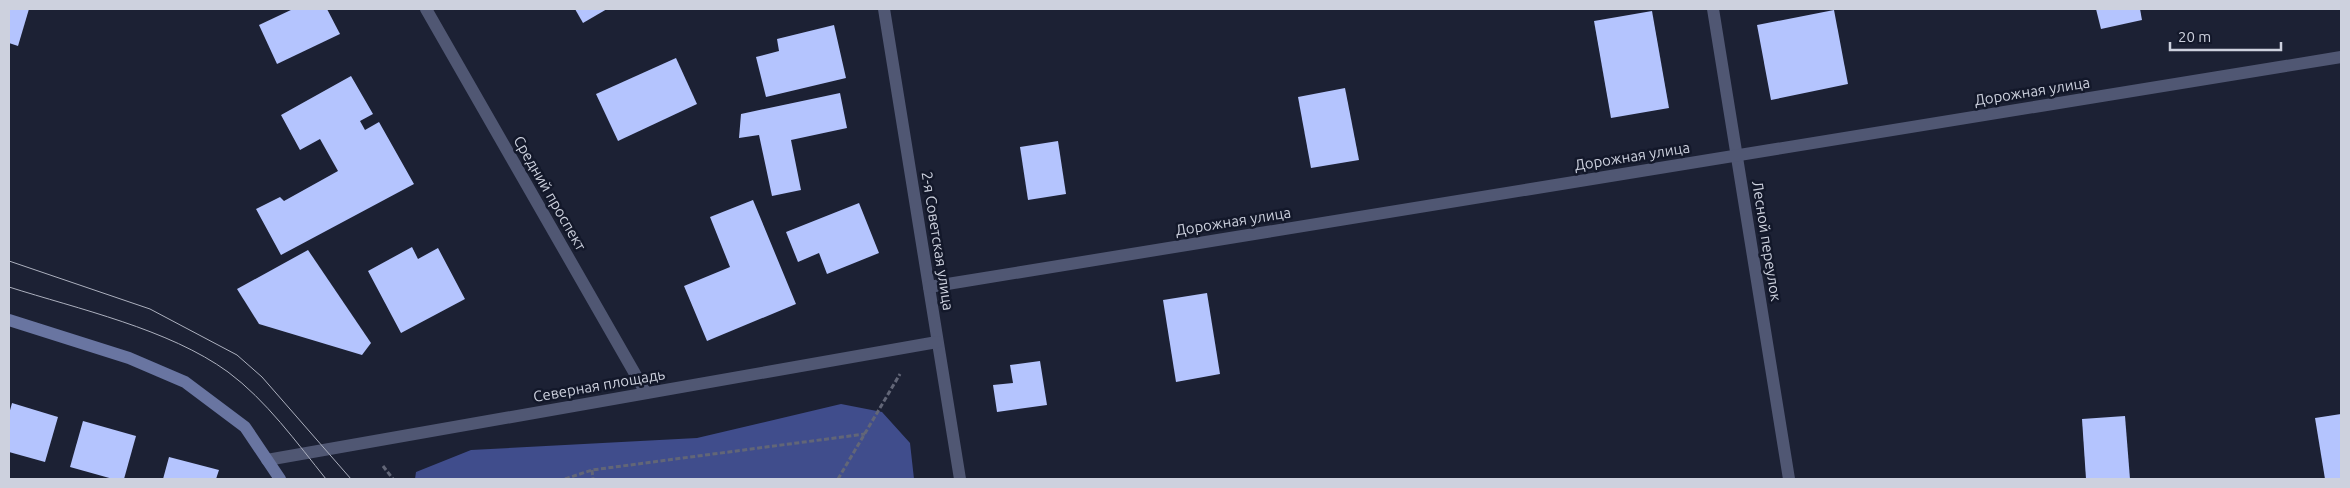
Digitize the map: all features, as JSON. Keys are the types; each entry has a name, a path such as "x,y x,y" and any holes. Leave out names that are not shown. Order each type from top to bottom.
{"main road":[{"path":"9,320 129,358 186,382 245,427 280,479"}],"street":[{"name":"Средний проспект","path":"426,9 646,393"},
{"name":"2-я Советская улица","path":"884,9 960,479"},
{"name":"Лесной переулок","path":"1713,9 1789,479"},
{"name":"Дорожная улица","path":"929,287 2341,57"},
{"name":"Северная площадь","path":"267,460 938,342"}],"path":[{"path":"838,479 916,346"},
{"path":"565,479 592,470 865,434"},
{"path":"592,470 593,479"}],"shaded area":[{"path":"841,404 882,412 910,443 914,479 415,479 416,472 471,450 697,438"}],"building":[{"path":"9,9 29,9 18,46 9,43"},
{"path":"293,9 327,9 340,34 277,64 259,25"},
{"path":"575,9 607,9 583,23"},
{"path":"2096,9 2140,9 2142,20 2101,29"},
{"path":"1834,10 1848,84 1771,100 1757,25"},
{"path":"1652,11 1669,108 1611,118 1594,21"},
{"path":"834,25 846,78 766,97 756,57 779,51 777,39"},
{"path":"676,58 697,104 618,141 596,94"},
{"path":"351,76 373,114 360,121 365,130 379,122 414,184 281,255 256,209 280,197 284,201 338,171 320,139 300,150 281,115"},
{"path":"1345,88 1359,160 1311,168 1298,97"},
{"path":"840,93 847,128 791,140 801,190 772,196 759,135 739,138 741,114"},
{"path":"1058,141 1066,194 1028,200 1020,147"},
{"path":"753,200 796,304 707,341 684,286 730,267 710,217"},
{"path":"859,203 879,253 827,274 819,253 798,262 786,232"},
{"path":"412,247 418,259 438,248 465,299 401,333 368,271"},
{"path":"308,250 371,343 362,355 259,324 237,289"},
{"path":"1207,293 1220,374 1176,382 1163,300"},
{"path":"1040,361 1047,405 997,412 993,385 1013,383 1010,365"},
{"path":"12,403 58,417 45,462 9,452 9,414"},
{"path":"2341,414 2341,479 2325,479 2315,418"},
{"path":"2125,416 2130,479 2086,479 2082,419"},
{"path":"83,421 136,436 124,479 113,479 70,467"},
{"path":"169,457 219,470 216,479 163,479"}],"tram line":[{"path":"9,261 150,309 237,355 262,377 351,479"},
{"path":"9,287 93,312 151,332 204,357 228,372 255,395 280,422 326,479"}]}
